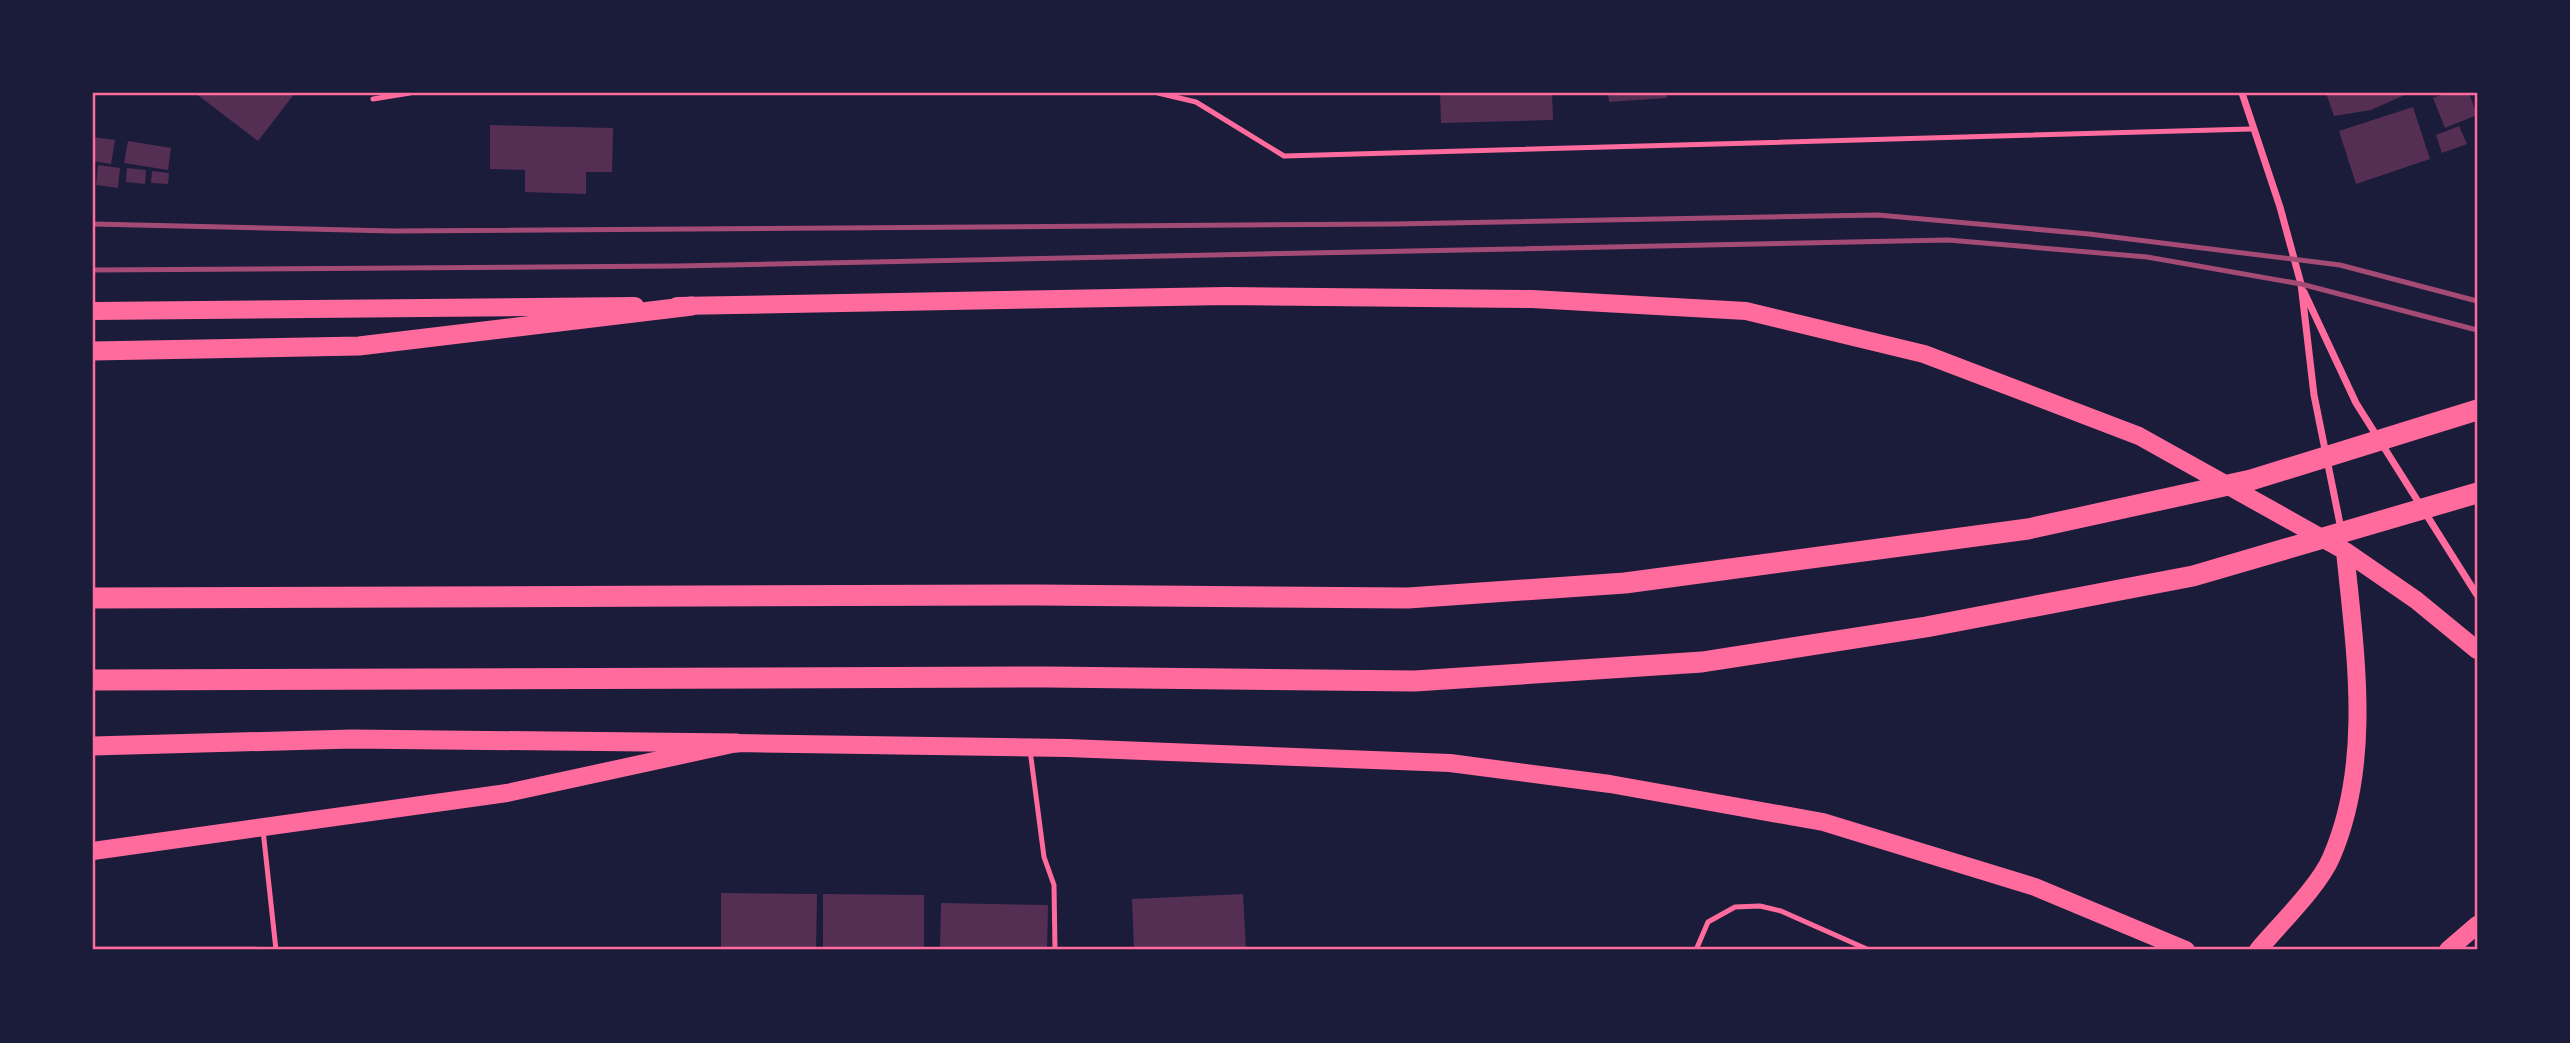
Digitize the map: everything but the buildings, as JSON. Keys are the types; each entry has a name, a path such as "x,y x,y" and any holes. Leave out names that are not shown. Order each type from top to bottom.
{"highway":[{"path":"93,351 359,346 692,306"},
{"path":"93,598 1408,598 1625,583 1808,561 2028,529 2250,480 2477,410"},
{"path":"93,680 1047,677 1415,681 1702,662 1926,627 2193,576 2477,494"},
{"path":"93,746 352,739 737,743"}],"main road":[{"path":"93,311 692,306 1240,296 1532,299 1746,311 1924,354 2140,436 2345,551 2416,600 2477,650"},
{"path":"2258,950 2330,859 2350,795 2359,729 2345,551"},
{"path":"93,850 508,793 737,743 1030,747 1450,763 1623,786 1823,822 2035,887 2186,950"},
{"path":"2448,950 2477,925"}],"street":[{"path":"2242,93 2251,129 2280,207 2301,284 2314,395 2345,551"},
{"path":"2301,284 2356,402 2477,595"}],"lane":[{"path":"373,99 410,93"},
{"path":"1158,93 1196,102 1284,156 2251,129"},
{"path":"1030,747 1044,857 1054,885 1055,950"},
{"path":"263,827 276,950"},
{"path":"1696,950 1708,922 1735,907 1760,906 1781,911 1868,950"}],"railway":[{"path":"93,224 393,231 1395,224 1878,215 2089,234 2340,265 2477,301"},
{"path":"93,270 677,266 1948,240 2147,257 2301,284 2477,330"}]}
